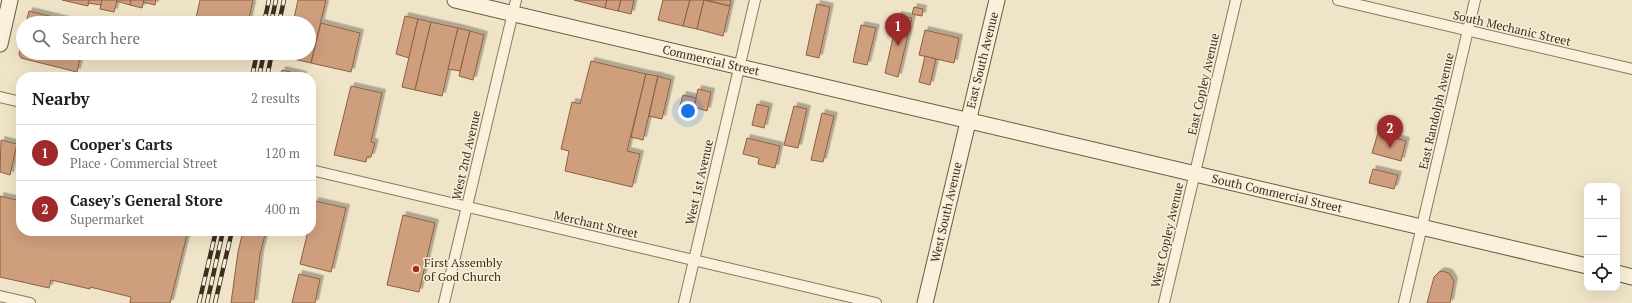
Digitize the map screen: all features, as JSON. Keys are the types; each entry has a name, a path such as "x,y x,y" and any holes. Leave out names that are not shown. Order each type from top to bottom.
{"main road":[{"path":"0,44 10,0"},
{"name":"Commercial Street","path":"455,0 514,7 739,67 968,121"},
{"name":"East South Avenue","path":"968,121 997,0"},
{"name":"South Commercial Street","path":"968,121 1584,265"},
{"name":"West South Avenue","path":"925,303 968,121"},
{"path":"1620,274 1632,277"}],"street":[{"name":"West 1st Avenue","path":"684,303 755,0"},
{"name":"East Copley Avenue","path":"1195,174 1236,0"},
{"name":"South Mechanic Street","path":"1338,0 1632,70"},
{"name":"East Randolph Avenue","path":"1404,303 1475,0"},
{"name":"West 2nd Avenue","path":"444,303 514,7"},
{"path":"0,97 16,101"},
{"name":"Merchant Street","path":"316,171 876,303"},
{"name":"West Copley Avenue","path":"1164,303 1195,174"},
{"path":"0,296 30,303"}],"building":[{"path":"62,0 89,0 88,6"},
{"path":"89,0 102,0 101,5 88,3"},
{"path":"102,0 117,0 114,12 100,9"},
{"path":"131,0 130,5 116,1"},
{"path":"131,0 144,0 142,8 130,5"},
{"path":"144,0 156,0 155,5 143,2"},
{"path":"200,0 253,0 250,16 197,16"},
{"path":"298,0 326,0 316,42 316,16 295,16"},
{"path":"574,0 607,0 605,8"},
{"path":"607,0 621,0 618,11 605,8"},
{"path":"621,0 634,0 631,14 618,11"},
{"path":"663,0 690,0 683,26 658,20"},
{"path":"690,0 704,0 697,29 683,26"},
{"path":"704,0 730,6 723,36 697,29"},
{"path":"706,0 731,0 730,6"},
{"path":"817,4 830,7 819,58 806,55"},
{"path":"914,7 923,9 922,16 912,14"},
{"path":"29,11 49,16 28,16"},
{"path":"898,15 912,18 898,77 885,73"},
{"path":"405,16 418,19 409,58 396,54"},
{"path":"418,19 431,22 415,90 402,87"},
{"path":"431,22 458,28 442,96 415,90"},
{"path":"321,23 360,33 351,72 311,63 312,60 316,60 316,43"},
{"path":"861,25 876,28 867,65 853,62"},
{"path":"458,28 470,31 460,71 448,69"},
{"path":"925,30 959,38 954,63 919,55"},
{"path":"470,31 484,35 473,80 459,76"},
{"path":"925,56 936,59 930,85 919,82"},
{"path":"29,60 80,60 77,72"},
{"path":"298,60 312,60 311,63"},
{"path":"591,61 646,74 627,151 640,154 632,187 565,171 569,151 561,149 572,102 580,104"},
{"path":"646,74 658,76 643,140 631,137"},
{"path":"658,76 671,80 662,119 649,116"},
{"path":"351,86 382,93 371,142 375,143 371,157 367,157 366,162 334,155"},
{"path":"698,89 711,92 707,111 694,107"},
{"path":"683,95 696,98 693,112 679,109"},
{"path":"757,104 769,107 764,128 752,125"},
{"path":"794,106 807,109 798,148 784,145"},
{"path":"822,113 834,116 823,162 811,160"},
{"path":"1378,133 1406,141 1401,161 1372,153"},
{"path":"747,138 780,146 775,168 758,164 759,158 743,154"},
{"path":"1,140 16,144 10,175 0,172"},
{"path":"1373,169 1398,175 1394,189 1369,183"},
{"path":"0,196 16,200 16,236 187,236 170,303 130,303 131,297 90,287 90,289 51,280 49,288 0,277"},
{"path":"316,201 346,208 331,272 300,264 307,236 316,236"},
{"path":"403,215 435,223 419,292 387,285"},
{"path":"242,236 265,236 260,254 254,303 231,303 238,252"},
{"path":"1442,271 1449,273 1454,281 1450,303 1427,303 1434,277"},
{"path":"299,274 320,279 315,303 292,303"}],"railway":[{"path":"266,16 269,0"},
{"path":"273,16 276,0"},
{"path":"281,16 284,0"},
{"path":"253,72 256,60"},
{"path":"260,72 263,60"},
{"path":"268,72 271,60"},
{"path":"199,303 215,236"},
{"path":"207,303 222,236"},
{"path":"215,303 231,236"}],"place":[{"name":"Cooper's Carts","path":"898,46"},
{"name":"Casey's General Store","path":"1390,148"},
{"name":"First Assembly of God Church","path":"416,269"}]}
